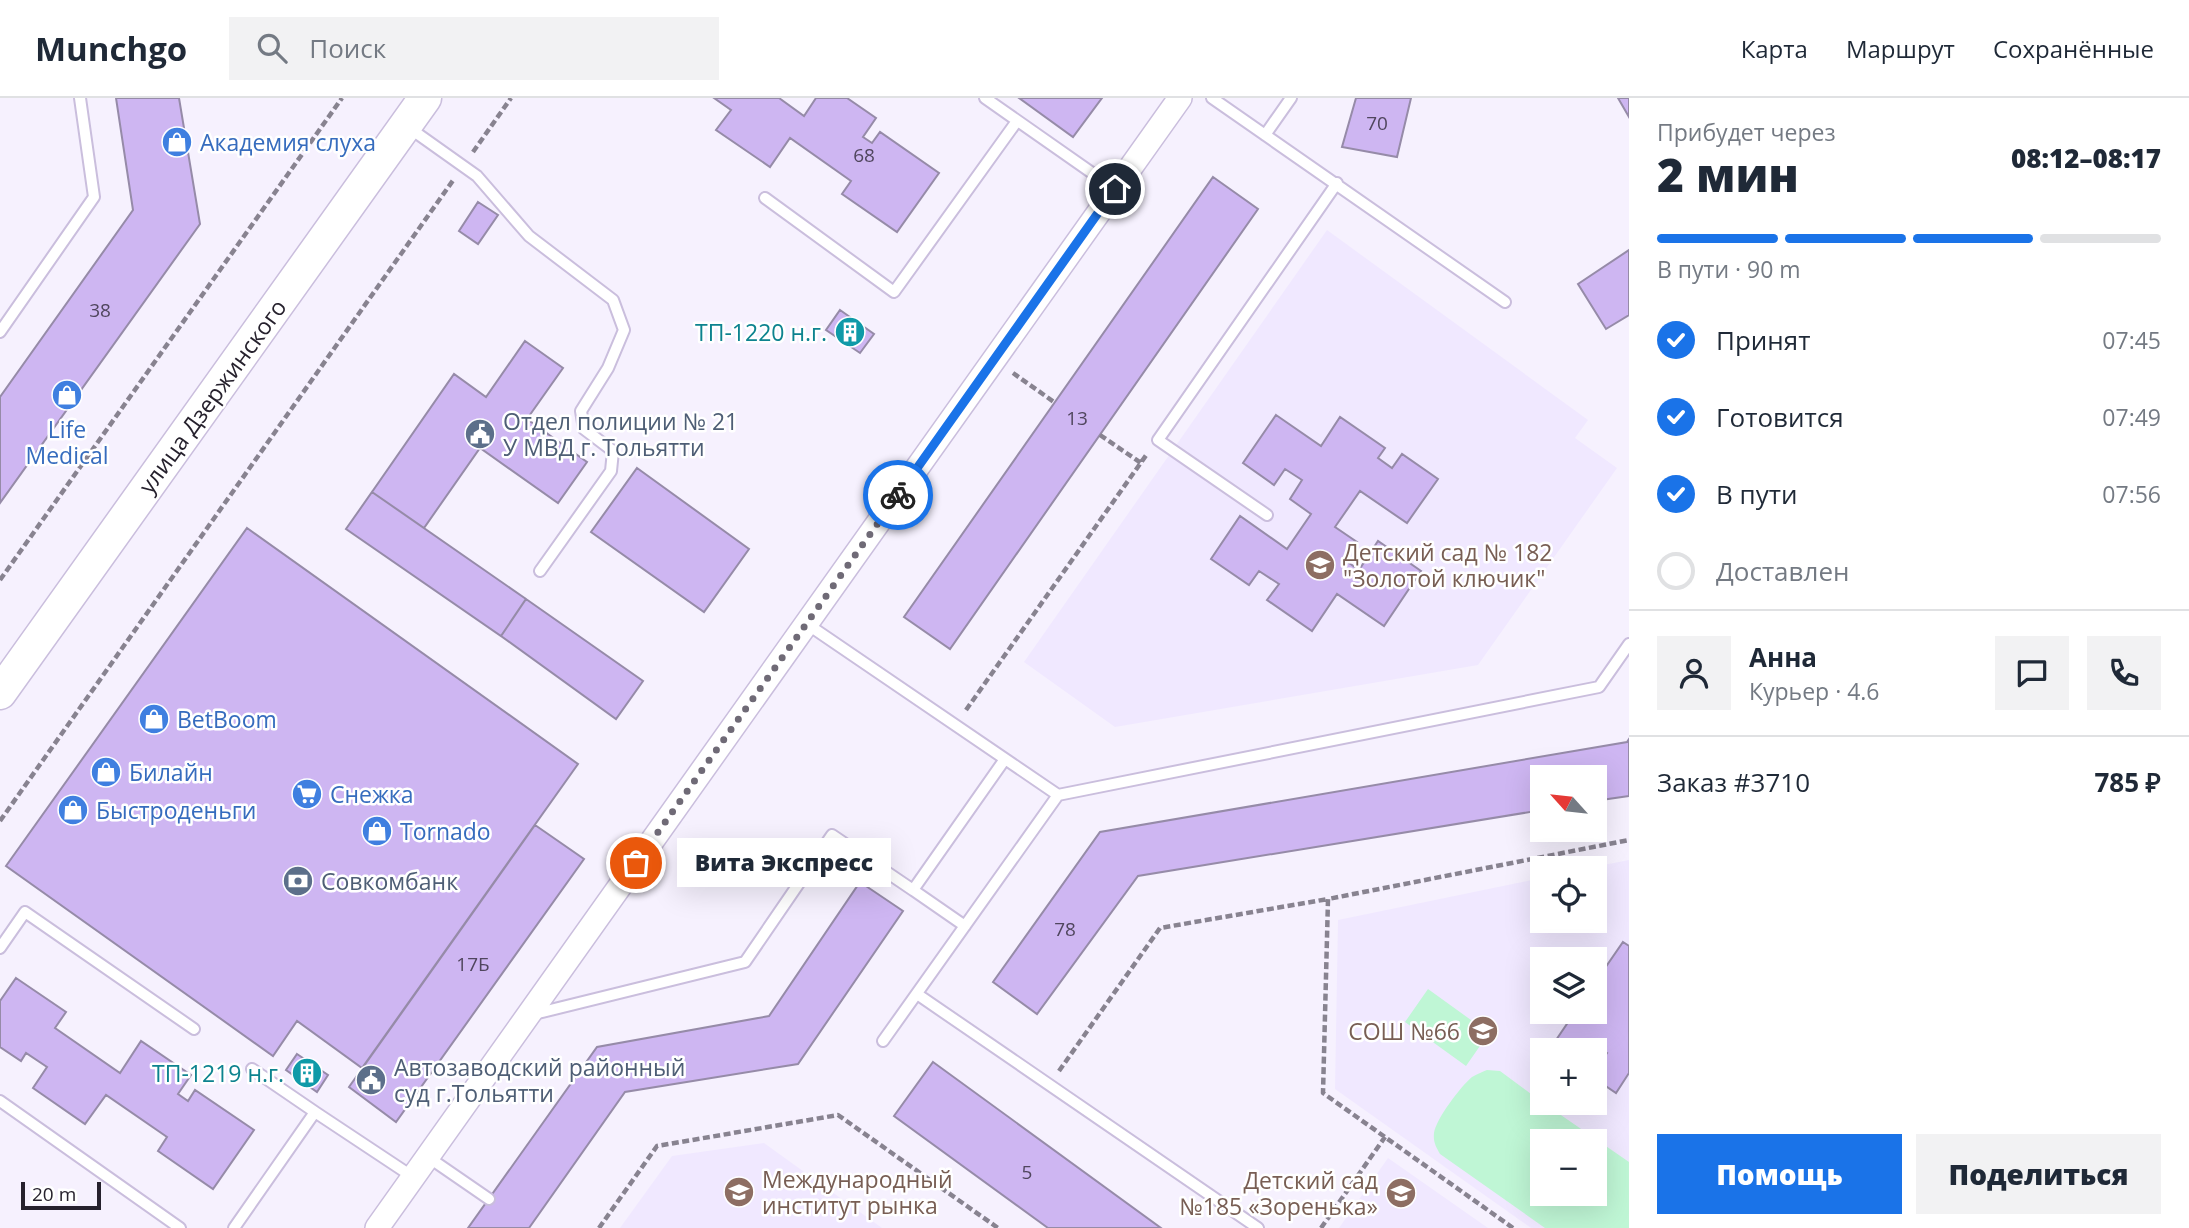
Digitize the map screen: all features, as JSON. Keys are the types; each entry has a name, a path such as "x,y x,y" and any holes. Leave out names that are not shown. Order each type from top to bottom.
{"main road":[{"name":"улица Дзержинского","path":"0,693 416,106"}],"street":[{"path":"377,1228 1180,98"}],"lane":[{"path":"0,332 94,197 79,98"},
{"path":"985,98 1115,189"},
{"path":"1212,98 1505,302"},
{"path":"1265,135 1291,98"},
{"path":"416,106 463,166 477,176 529,236 613,300 624,330 608,368 581,411 584,429 613,451 611,471 540,571"},
{"path":"765,198 894,292 1017,121"},
{"path":"1267,515 1158,440 1337,184"},
{"path":"807,624 1058,795"},
{"path":"883,1041 1058,795 1599,687 1629,644"},
{"path":"913,890 1005,759"},
{"path":"528,1015 745,962 832,835 965,926"},
{"path":"0,947 25,912 194,1029"},
{"path":"917,994 1258,1228"},
{"path":"252,1069 413,1177"},
{"path":"0,1101 180,1228"},
{"path":"234,1228 315,1112"},
{"path":"427,1157 489,1199"}],"path":[{"path":"0,580 342,98"},
{"path":"0,821 510,98"},
{"path":"1013,373 1055,402"},
{"path":"1100,435 1141,464"},
{"path":"955,725 1158,440"},
{"path":"1058,1071 1160,928 1629,840"},
{"path":"1328,898 1323,1093 1513,1228"},
{"path":"599,1228 657,1146 838,1115 998,1228"},
{"path":"1321,1228 1385,1137"}],"shaded area":[{"name":"Детский сад № 182 \"Золотой ключик\"","path":"1327,230 1588,420 1575,438 1617,468 1478,665 1115,727 1024,662"},
{"name":"СОШ №66","path":"1629,860 1629,1228 1531,1228 1335,1089 1338,920 1530,880 1530,933 1607,933 1607,864"},
{"name":"Международный институт рынка","path":"764,1143 882,1228 620,1228 672,1156"},
{"name":"Детский сад №185 «Зоренька»","path":"1388,1158 1488,1228 1339,1228"}],"green space":[{"path":"1428,989 1489,1033 1466,1066 1405,1022"},
{"path":"1487,1070 1500,1071 1530,1093 1530,1115 1561,1115 1581,1129 1530,1129 1530,1206 1607,1206 1607,1147 1629,1162 1629,1228 1545,1228 1440,1154 1435,1144 1436,1127 1450,1103 1472,1077"}],"building":[{"path":"116,98 179,98 200,224 0,503 0,397 133,210"},
{"path":"714,98 779,98 804,116 816,98 847,98 876,118 863,137 872,143 880,132 939,173 897,232 842,194 851,181 790,138 770,167 716,130 731,110"},
{"path":"1019,98 1102,98 1073,137"},
{"path":"1356,98 1411,98 1397,157 1342,147"},
{"path":"1618,98 1629,98 1629,117"},
{"path":"1213,177 1258,209 950,649 904,617"},
{"path":"478,202 498,215 478,244 459,231"},
{"path":"1629,250 1629,315 1606,329 1578,284"},
{"name":"ТП-1220 н.г.","path":"840,310 874,334 860,353 826,330"},
{"name":"Отдел полиции № 21 У МВД г. Тольятти","path":"525,341 563,368 527,419 587,462 558,503 480,448 424,528 372,492 454,374 486,397"},
{"path":"1276,415 1321,446 1340,417 1385,448 1378,458 1392,468 1402,454 1438,479 1407,523 1360,491 1335,527 1357,542 1345,560 1359,570 1378,541 1421,571 1384,626 1337,594 1312,631 1267,600 1279,584 1259,571 1249,585 1211,559 1240,516 1287,549 1311,514 1290,499 1302,480 1285,469 1274,485 1243,463"},
{"path":"637,468 749,549 704,612 591,532"},
{"path":"372,492 526,599 501,636 346,529"},
{"name":"Снежка","path":"247,528 578,764 362,1068 297,1021 273,1056 6,866"},
{"path":"526,599 643,681 616,719 501,636"},
{"path":"1629,739 1629,796 1607,799 1607,765 1530,765 1530,812 1138,876 1037,1014 993,982 1100,832 1627,742"},
{"path":"535,825 584,859 396,1122 349,1087"},
{"path":"860,882 903,911 798,1064 625,1092 529,1228 468,1228 597,1047 769,1016"},
{"path":"1623,942 1629,946 1629,1073 1616,1093 1607,1087 1607,1038 1557,1038 1567,1024 1607,1024 1607,965"},
{"path":"16,978 66,1012 55,1028 120,1073 141,1041 191,1075 178,1094 188,1101 195,1090 254,1130 213,1189 158,1151 167,1137 106,1095 85,1124 33,1088 47,1067 26,1053 21,1061 0,1047 0,1001"},
{"name":"ТП-1219 н.г.","path":"297,1054 328,1075 317,1092 286,1070"},
{"path":"933,1062 1161,1228 1048,1228 894,1116"}],"way so far":[{"path":"636,863 898,495"}],"place":[{"name":"Академия слуха","path":"177,142"},
{"name":"ТП-1220 н.г.","path":"850,332"},
{"name":"Life Medical","path":"67,395"},
{"name":"Отдел полиции № 21 У МВД г. Тольятти","path":"480,434"},
{"name":"Детский сад № 182 \"Золотой ключик\"","path":"1320,565"},
{"name":"BetBoom","path":"154,719"},
{"name":"Билайн","path":"106,772"},
{"name":"Снежка","path":"307,794"},
{"name":"Быстроденьги","path":"73,810"},
{"name":"Tornado","path":"377,831"},
{"name":"Вита Экспресс","path":"636,863"},
{"name":"Совкомбанк","path":"298,881"},
{"name":"СОШ №66","path":"1483,1031"},
{"name":"ТП-1219 н.г.","path":"307,1073"},
{"name":"Автозаводский районный суд г.Тольятти","path":"371,1080"},
{"name":"Международный институт рынка","path":"739,1192"},
{"name":"Детский сад №185 «Зоренька»","path":"1401,1193"}],"route":[{"path":"898,495 1115,189"}]}
